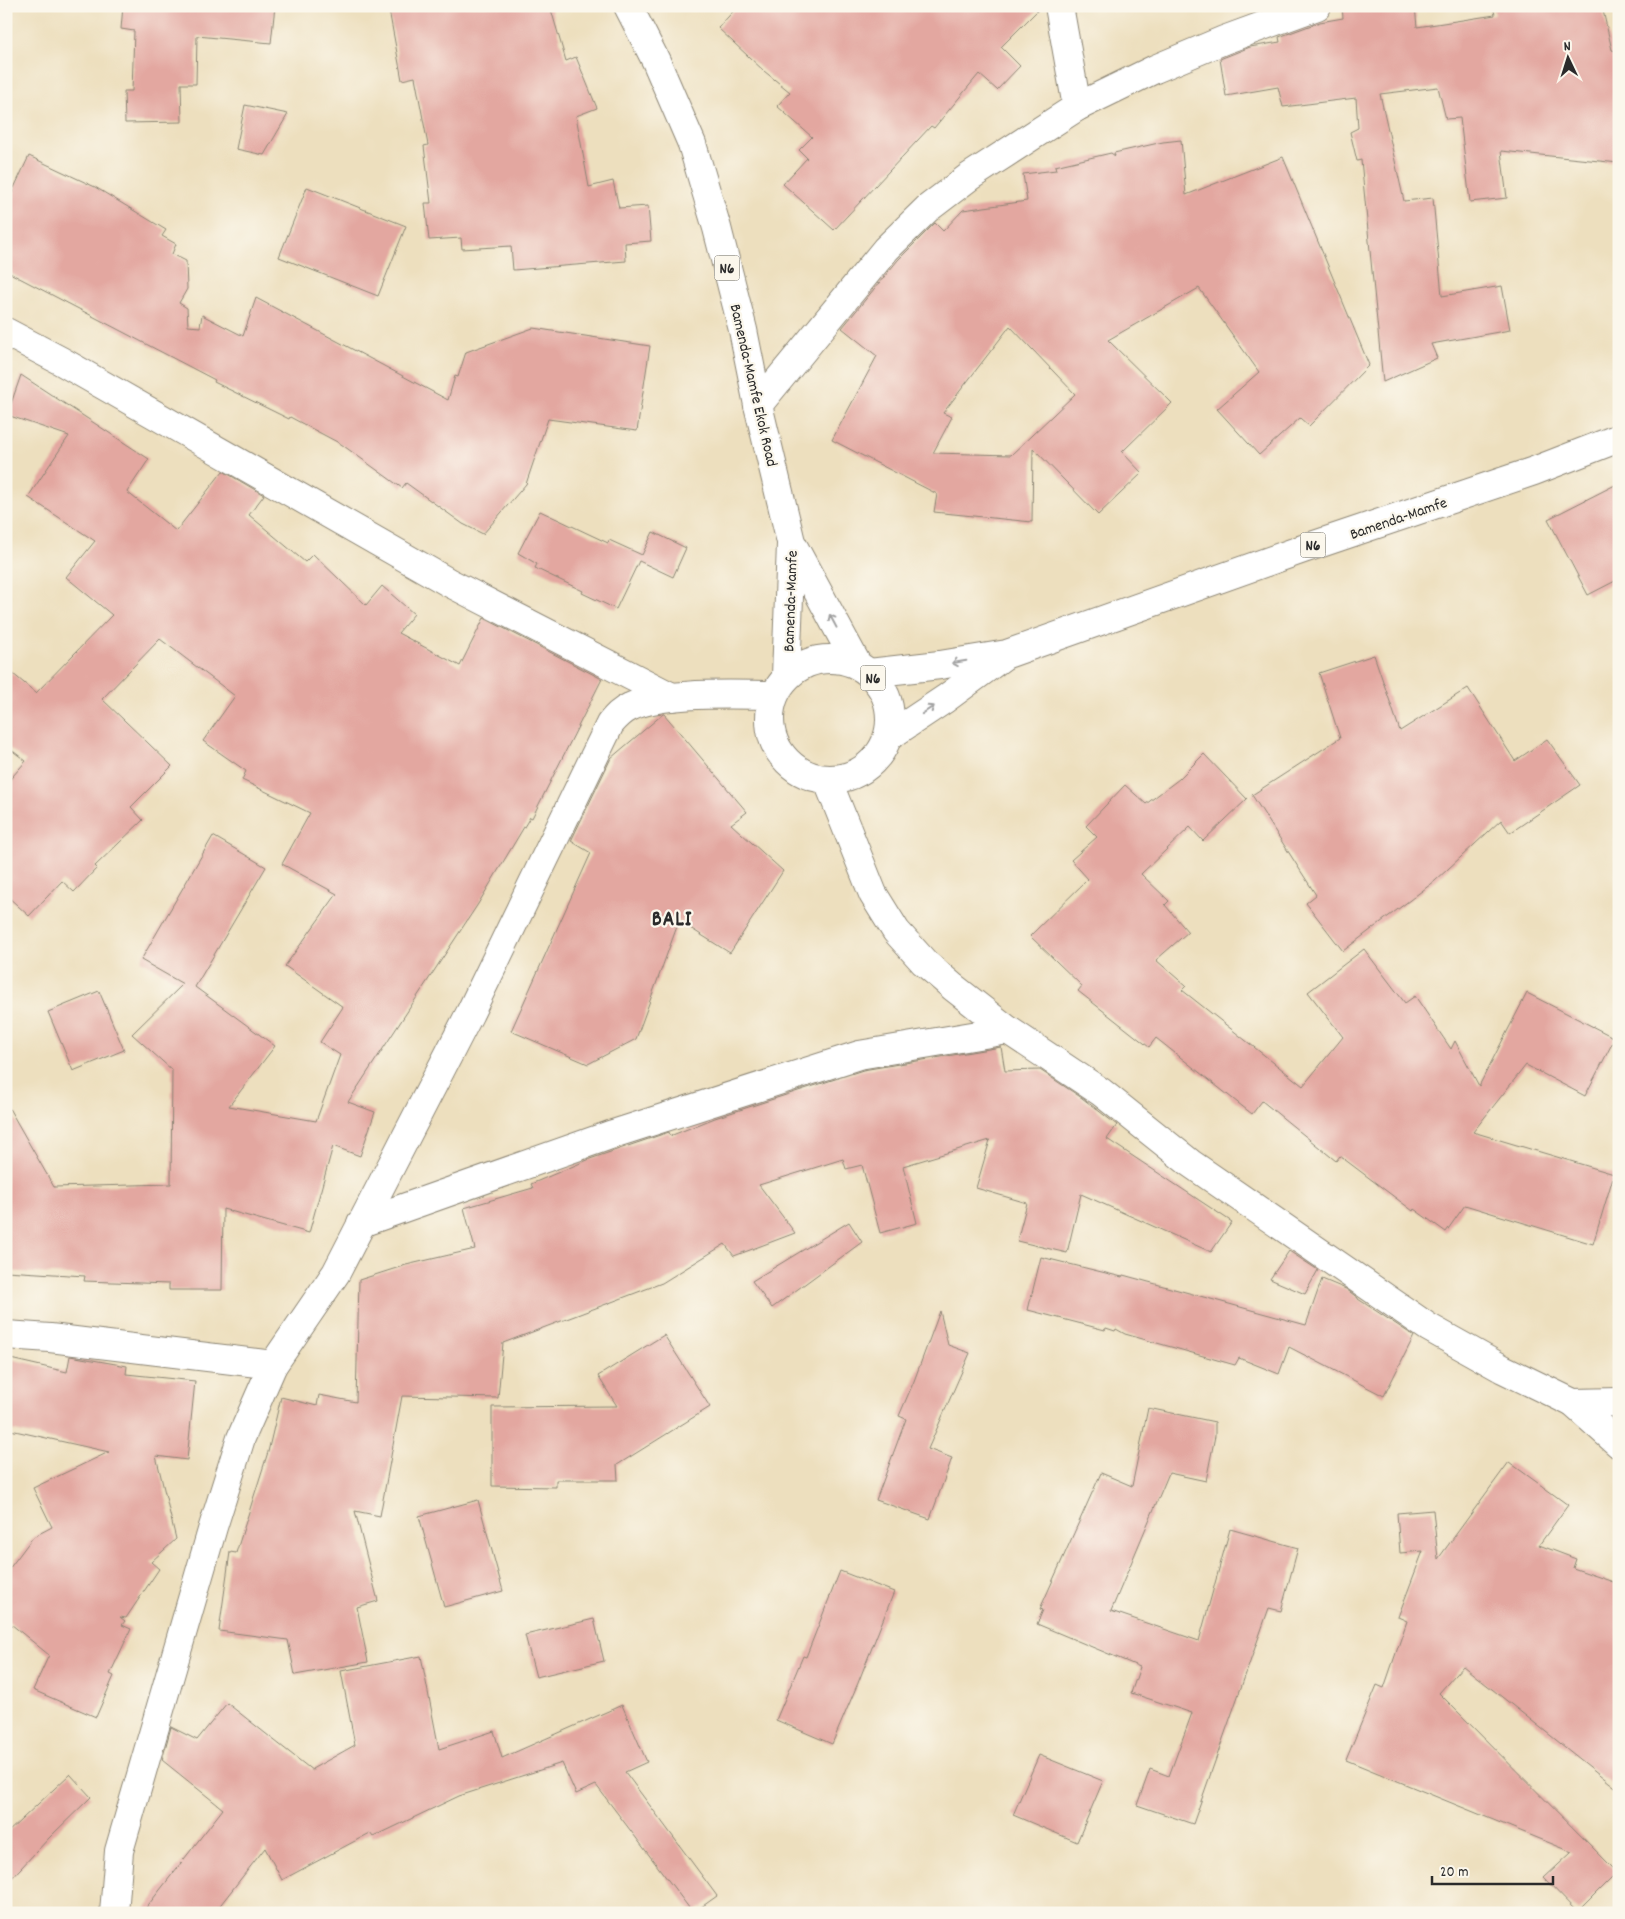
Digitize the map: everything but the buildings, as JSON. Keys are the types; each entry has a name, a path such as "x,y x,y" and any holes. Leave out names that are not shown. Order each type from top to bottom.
{"main road":[{"name":"Bamenda-Mamfe Ekok Road","path":"628,6 656,61 692,144 717,228 743,330 758,405 791,542"},
{"path":"1058,6 1077,107"},
{"path":"758,405 886,249 927,209 969,177 1077,107 1154,69 1198,50 1317,6"},
{"path":"6,332 70,365 448,582 672,697"},
{"name":"Bamenda-Mamfe","path":"780,686 807,662 832,658 863,669 940,665 1007,654 1303,549 1534,471 1619,438"},
{"name":"Bamenda-Mamfe","path":"791,542 863,669 884,691 890,714 888,737 875,759 853,774 827,779 805,774 786,760 774,741 769,718 780,686 791,542"},
{"name":"Bamenda-Mamfe","path":"888,737 1007,654"},
{"path":"114,1913 119,1851 140,1777 239,1447 273,1365 336,1272 470,1013 610,724 619,714 631,706 672,697 780,686"},
{"path":"827,779 873,894 896,931 924,962 1008,1030 1101,1092 1190,1163 1292,1234 1428,1327 1503,1369 1573,1403 1619,1444"},
{"path":"361,1223 613,1134 859,1055 1008,1030"},
{"path":"6,1335 50,1338 273,1365"},
{"path":"1573,1403 1619,1402"}],"district":[{"name":"BALI","path":"672,918"}]}
